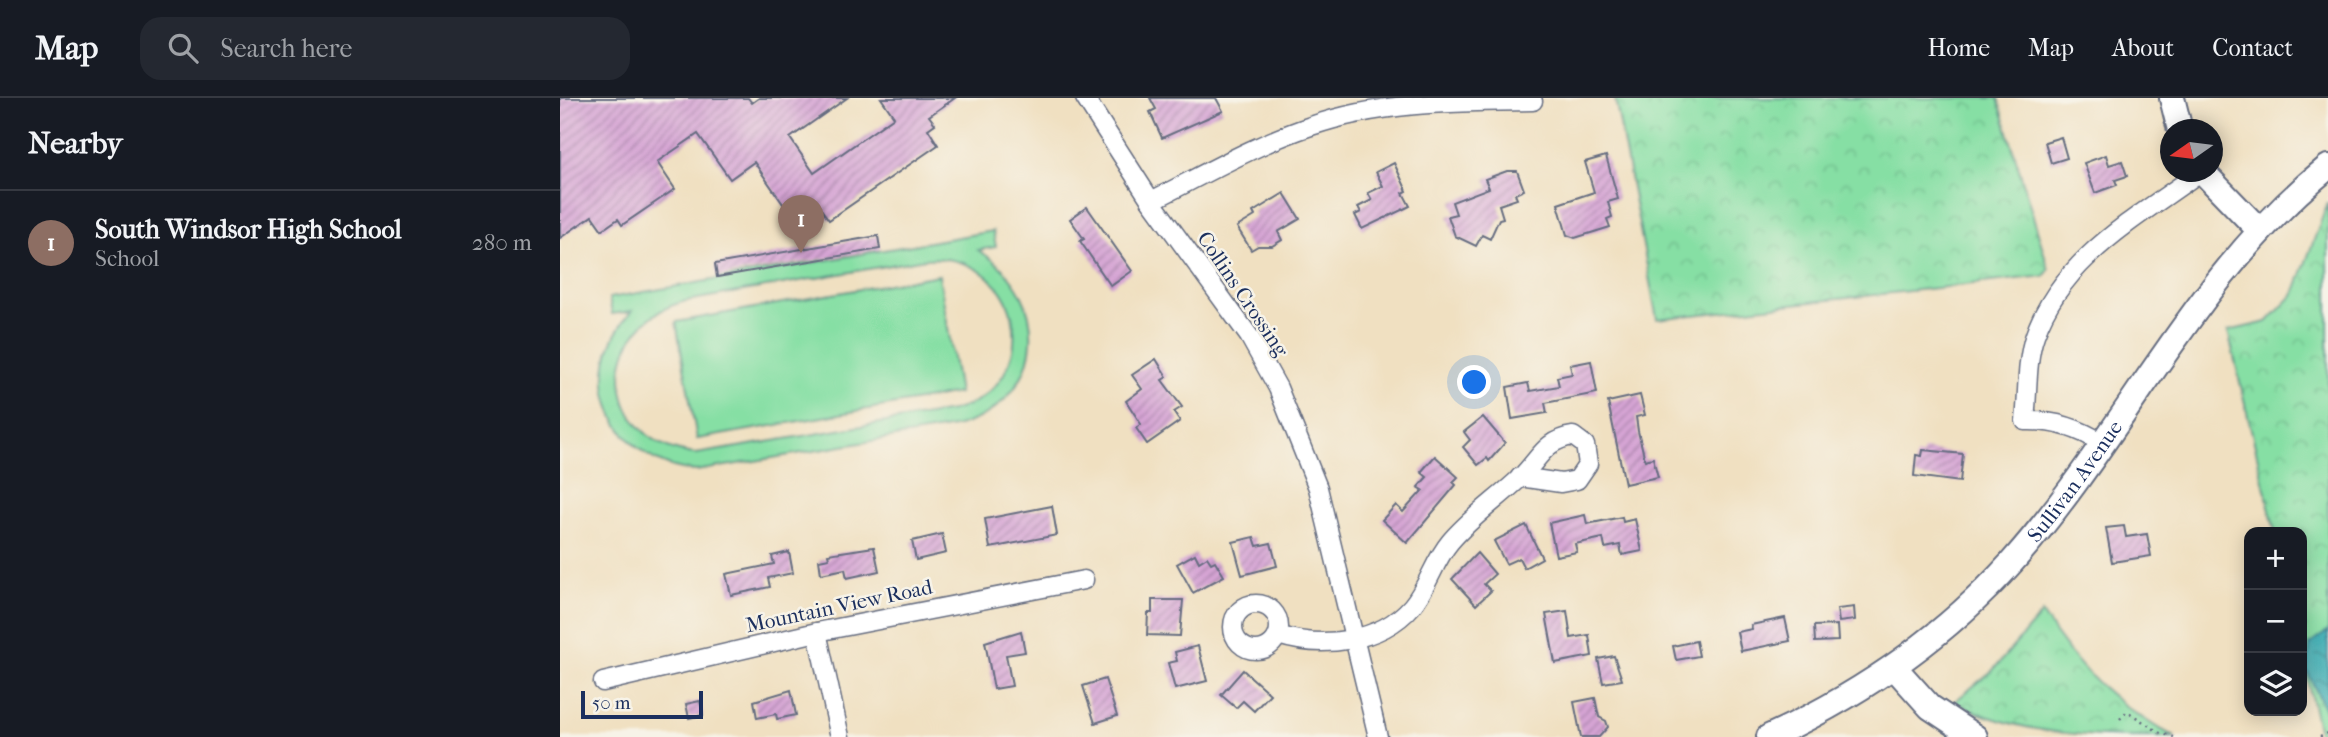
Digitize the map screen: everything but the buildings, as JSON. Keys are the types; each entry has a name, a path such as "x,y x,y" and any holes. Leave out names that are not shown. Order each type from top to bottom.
{"main road":[{"path":"2172,98 2177,119"},
{"name":"Sullivan Avenue","path":"1769,737 1820,713 1895,668 1927,643 2012,562 2102,443 2188,320 2292,196 2328,167"},
{"path":"2211,182 2260,231"},
{"path":"1895,668 1930,707 1971,737"}],"street":[{"name":"Collins Crossing","path":"1085,98 1151,201 1249,336 1278,388 1318,488 1352,639 1378,737"},
{"path":"1151,201 1312,125 1377,109 1435,102 1533,101"},
{"path":"2102,443 2084,431 2041,421 2025,421 2034,338 2053,293 2074,267 2188,182"},
{"path":"1278,635 1314,643 1352,639 1396,620 1412,606 1448,544 1489,502 1520,477"},
{"name":"Mountain View Road","path":"603,682 817,632 1084,580"},
{"path":"817,632 840,737"}],"path":[{"path":"2120,719 2127,711 2160,733 2174,737"},
{"path":"2320,737 2328,733"}],"green space":[{"path":"1615,98 1998,98 2049,270 2044,276 1657,319"},
{"path":"2328,202 2328,737 2320,737 2307,679 2307,527 2274,527 2228,331 2267,322 2294,294"},
{"path":"993,231 996,247 978,250 1004,270 1021,294 1030,321 1030,347 1023,373 1008,396 985,415 954,427 696,471 667,465 643,452 624,434 612,412 605,387 606,362 615,336 632,311 612,314 609,298","holes":["925,259 959,262 986,275 1004,296 1013,322 1013,349 1003,375 983,397 952,411 696,454 665,446 642,430 627,408 621,383 624,357 636,333 656,314 686,301"]},
{"path":"939,275 959,393 697,439 676,322"},
{"path":"2042,613 2069,652 2100,685 2135,713 2175,737 2061,733 2006,722 1954,702 1993,670"}],"water":[{"path":"2328,631 2328,716 2307,671 2310,644"}],"place":[{"name":"South Windsor High School","path":"801,253"}]}
